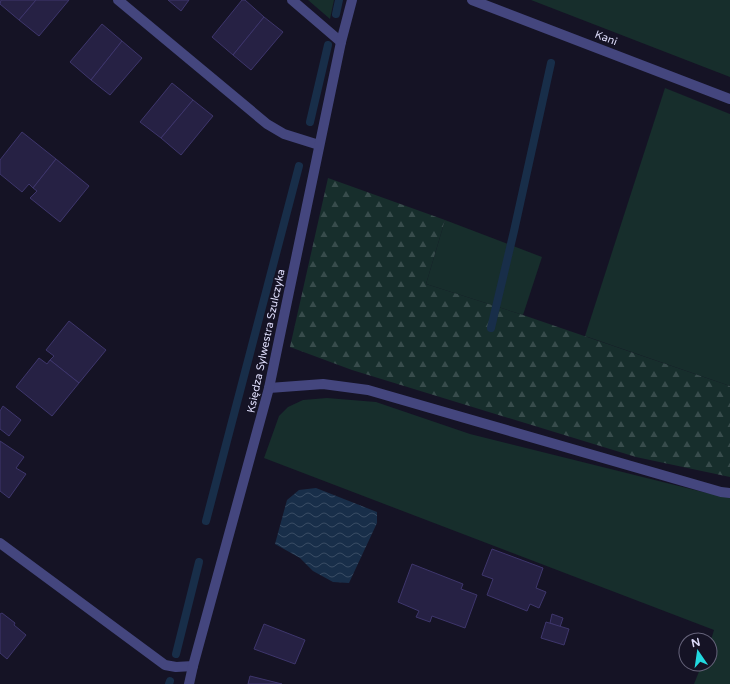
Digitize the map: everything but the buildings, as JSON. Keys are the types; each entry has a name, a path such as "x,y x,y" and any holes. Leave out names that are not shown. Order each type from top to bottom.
{"street":[{"path":"118,0 267,124 284,134 320,145"},
{"path":"292,0 341,42"},
{"name":"Księdza Sylwestra Szulczyka","path":"189,684 269,388 341,42 352,0"},
{"name":"Kani","path":"472,0 730,99"},
{"path":"269,388 324,384 368,390 721,492 730,493"},
{"path":"0,543 165,665 176,667 193,666"}],"green space":[{"path":"308,0 334,0 330,19"},
{"path":"531,0 730,0 730,77"},
{"path":"665,88 730,114 730,386 585,336"},
{"path":"328,178 445,220 426,284 523,315 730,386 730,477 636,457 352,370 290,347"},
{"path":"445,220 542,257 523,315 426,284"},
{"path":"327,398 376,402 470,434 707,493 730,496 730,684 694,684 699,672 718,672 718,632 713,632 714,630 264,458 279,416 288,407 303,400"}],"water":[{"path":"316,488 377,512 377,523 349,583 333,582 313,571 300,558 275,544 287,500 299,490"}],"waterway":[{"path":"336,14 339,0"},
{"path":"310,122 328,45"},
{"path":"491,328 551,63"},
{"path":"206,521 299,166"},
{"path":"176,654 199,562"}]}
